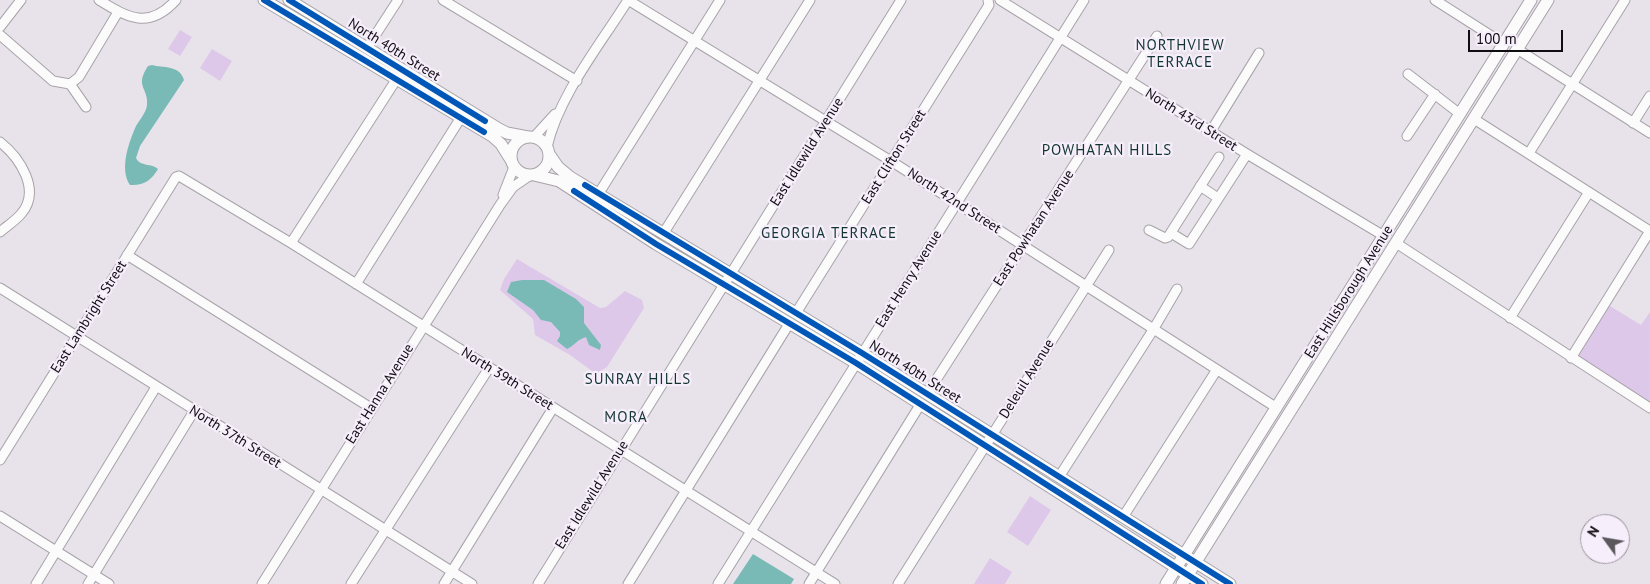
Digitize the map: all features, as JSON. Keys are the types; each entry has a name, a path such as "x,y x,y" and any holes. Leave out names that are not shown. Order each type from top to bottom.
{"main road":[{"name":"North 40th Street","path":"264,0 496,140 512,163"},
{"name":"North 40th Street","path":"289,0 504,132 531,137"},
{"name":"East Hillsborough Avenue","path":"1166,584 1531,0"},
{"name":"East Hillsborough Avenue","path":"1185,580 1548,0"},
{"path":"396,80 403,79 420,86 429,86"},
{"path":"531,137 548,150 547,166 531,175 518,171 512,163 515,144 531,137"},
{"name":"North 40th Street","path":"548,150 564,173 663,234 790,324 856,363 1176,568 1185,580 1202,584"},
{"name":"North 40th Street","path":"531,175 559,181 728,280 796,313 1230,584"},
{"path":"1395,218 1397,226 1392,235 1396,243"},
{"path":"1384,236 1386,243 1381,251 1384,262"}],"street":[{"path":"0,27 21,0"},
{"path":"99,0 118,12 136,19 148,18 165,12 176,0"},
{"path":"367,48 398,0"},
{"path":"443,0 577,81"},
{"path":"548,150 551,128 562,106 628,0"},
{"name":"North 42nd Street","path":"628,0 760,82 827,120 1216,371 1277,408"},
{"path":"599,193 720,0"},
{"path":"663,234 810,0"},
{"name":"East Idlewild Avenue","path":"538,584 619,450 728,280 901,0"},
{"name":"East Clifton Street","path":"796,313 989,5 988,0"},
{"name":"North 43rd Street","path":"1000,0 1246,154 1384,236"},
{"name":"East Henry Avenue","path":"718,584 1084,0"},
{"path":"1435,0 1504,44"},
{"path":"1529,153 1625,0"},
{"path":"70,84 79,77 118,12"},
{"path":"0,35 53,81 70,84 86,107"},
{"name":"East Powhatan Avenue","path":"927,394 1157,36"},
{"path":"1517,49 1650,133"},
{"path":"1211,131 1259,52"},
{"path":"1408,74 1460,114"},
{"path":"291,243 396,80"},
{"path":"1407,136 1435,94"},
{"path":"1633,123 1650,96"},
{"path":"531,137 562,106"},
{"path":"1474,118 1650,231 1571,358"},
{"path":"356,284 460,119"},
{"path":"0,142 14,154 26,173 28,196 22,212 0,232"},
{"path":"1171,233 1189,244 1246,154"},
{"path":"1149,230 1165,238 1171,233 1219,157"},
{"name":"East Hanna Avenue","path":"500,205 512,163"},
{"name":"East Hanna Avenue","path":"262,584 422,326 500,205 513,187 531,175"},
{"name":"North 39th Street","path":"179,176 291,243 835,584"},
{"name":"East Lambright Street","path":"0,460 127,255 179,176"},
{"path":"1200,186 1218,198"},
{"path":"1510,318 1589,192"},
{"path":"1396,243 1650,408"},
{"name":"Deleuil Avenue","path":"898,584 1109,250"},
{"path":"127,255 371,408"},
{"name":"North 37th Street","path":"0,288 472,584"},
{"path":"1059,476 1154,330 1177,290"},
{"path":"628,584 790,324"},
{"path":"352,584 489,368"},
{"path":"1123,517 1216,371"},
{"path":"36,584 156,387"},
{"path":"809,584 920,405"},
{"path":"444,584 553,408"},
{"path":"88,584 194,411"},
{"path":"0,516 109,584"}],"shaded area":[{"path":"180,30 192,37 180,56 168,49"},
{"path":"212,49 232,61 220,81 200,68"},
{"path":"148,66 175,69 182,75 184,80 140,146 136,158 140,163 158,169 147,182 130,185 125,171 126,155 136,126 147,105 142,79"},
{"path":"517,259 600,308 606,307 625,291 642,300 644,308 607,367 596,374 570,355 535,335 533,319 500,290 504,279"},
{"path":"544,280 576,299 584,307 584,323 601,345 600,350 589,345 586,337 567,349 557,341 560,332 551,322 541,320 533,310 507,292 511,282"},
{"path":"1605,303 1641,325 1650,312 1650,408 1571,358"},
{"path":"1030,496 1051,510 1028,546 1007,532"},
{"path":"753,554 794,579 791,584 733,584"},
{"path":"990,558 1012,572 1005,584 974,584"}],"cycle path":[{"path":"264,0 484,132"},
{"path":"289,0 485,121"},
{"path":"585,185 862,353 1230,584"},
{"path":"574,191 656,244 856,363 1202,584"}],"district":[{"name":"NORTHVIEW TERRACE","path":"1180,54"},
{"name":"POWHATAN HILLS","path":"1107,151"},
{"name":"GEORGIA TERRACE","path":"829,234"},
{"name":"SUNRAY HILLS","path":"638,380"},
{"name":"MORA","path":"626,418"}]}
